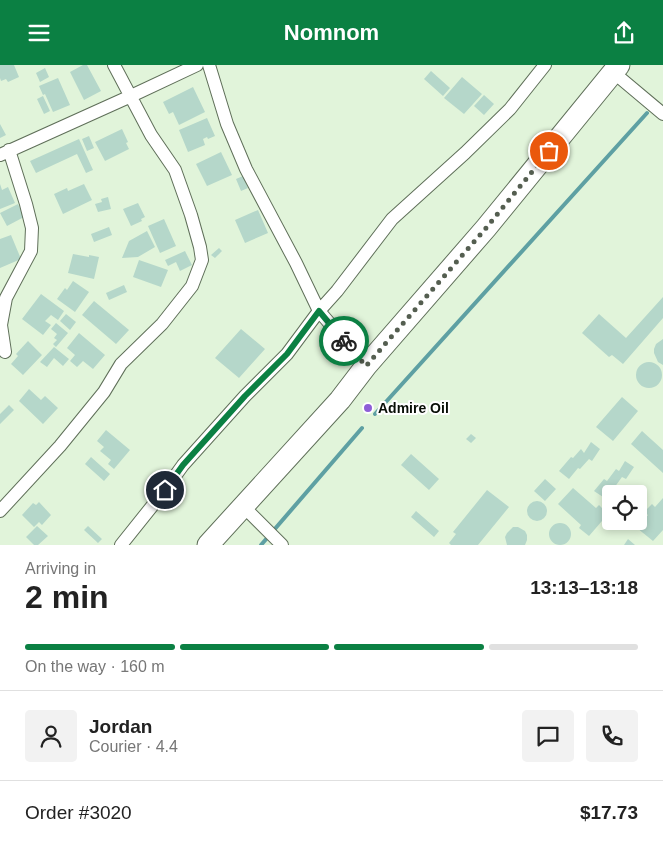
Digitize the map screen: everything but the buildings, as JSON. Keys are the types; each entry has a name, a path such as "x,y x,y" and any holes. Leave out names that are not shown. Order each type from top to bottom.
{"highway":[{"path":"208,545 250,513 366,366 486,228 616,68"}],"street":[{"path":"0,511 60,446 104,392 121,364 162,324 192,286 202,260 191,215 175,170 151,135 114,65"},
{"path":"5,352 1,325 6,298 31,251 32,228 26,204 5,153 197,65"},
{"path":"209,65 227,124 246,169 319,311 366,366"},
{"path":"121,545 183,465 245,396 287,354 392,219 465,153 510,109 545,65"},
{"path":"616,68 663,114"},
{"path":"250,513 280,543"}],"waterway":[{"path":"375,414 647,113"},
{"path":"261,545 362,428"}],"way so far":[{"path":"344,341 366,366 486,228 549,151"}],"place":[{"name":"Admire Oil","path":"368,408"}],"route":[{"path":"165,490 183,465 245,396 287,354 319,311 344,341"}]}
